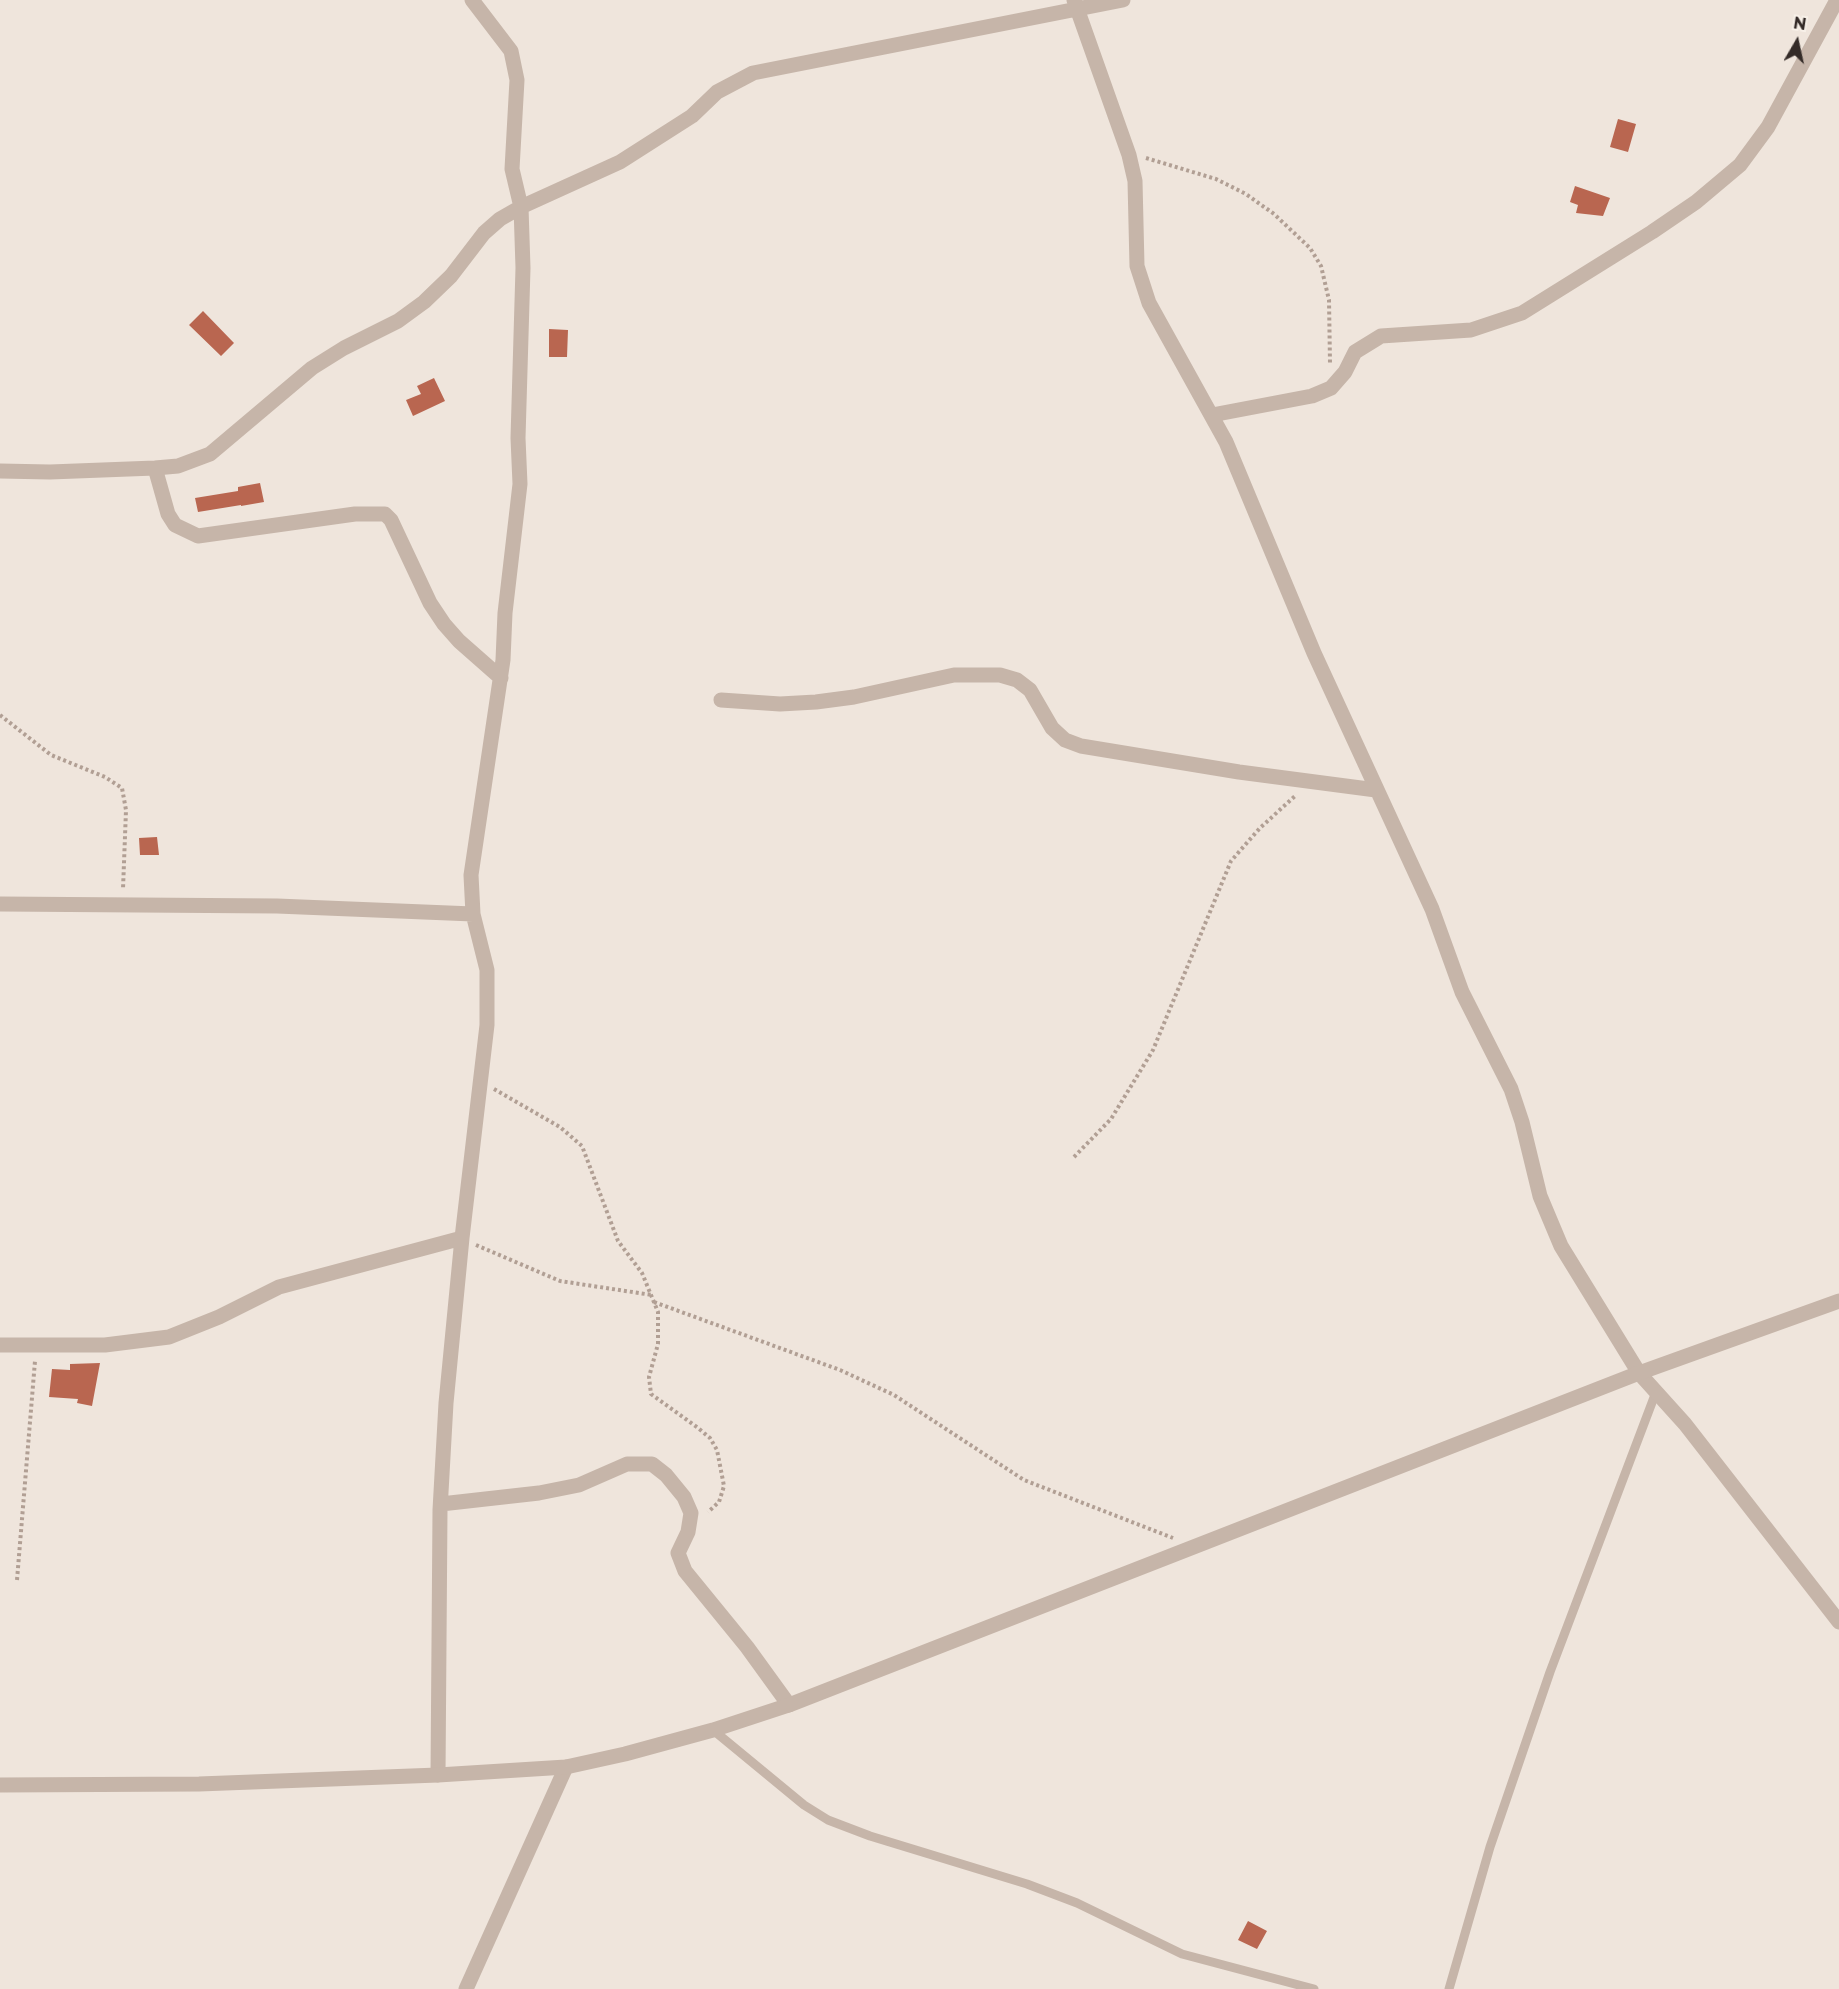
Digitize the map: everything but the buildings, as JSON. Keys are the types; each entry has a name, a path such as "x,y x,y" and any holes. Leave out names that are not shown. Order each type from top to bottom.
{"street":[{"path":"438,1775 441,1504 446,1403 462,1238 487,1025 488,970 473,914 471,875 501,678 505,613 520,484 518,438 522,321 521,207 512,169 517,80 514,63 502,37 472,0"},
{"path":"0,471 50,472 155,468 178,466 210,454 312,368 415,308 451,276 484,232 521,207 620,162 684,122 717,92 753,73 1076,5 1123,0"},
{"path":"1212,415 1312,396 1331,387 1345,372 1355,352 1381,336 1471,330 1522,313 1696,202 1740,165 1768,127 1837,0"},
{"path":"1076,5 1130,155 1135,181 1135,231 1139,275 1153,310 1212,415 1249,494 1314,653 1432,909 1462,992 1511,1089 1522,1122 1540,1196 1561,1246 1640,1373 1752,1507 1839,1622"},
{"path":"155,468 168,514 175,525 198,536 355,514 385,514 391,520 430,603 444,624 459,641 501,678"},
{"path":"721,700 780,704 816,702 854,697 954,675 1000,675 1017,680 1030,690 1052,728 1072,743 1187,764 1376,790"},
{"path":"0,904 123,904 473,914"},
{"path":"0,1345 105,1345 169,1337 219,1317 279,1287 462,1238"},
{"path":"0,1785 199,1784 438,1775 566,1767 713,1730 789,1705 1640,1373 1839,1301"},
{"path":"441,1504 501,1499 579,1485 612,1473 627,1464 641,1462 652,1464 666,1475 684,1497 691,1513 688,1532 678,1553 685,1571 747,1647 789,1705"},
{"path":"466,1989 566,1767"}],"lane":[{"path":"1449,1989 1490,1847 1550,1672 1656,1392"},
{"path":"713,1730 804,1805 828,1820 902,1846 1027,1884 1077,1903 1182,1954 1314,1989"}],"path":[{"path":"1130,155 1160,160 1216,179 1246,194 1274,214 1310,248 1321,266 1329,300 1331,387"},
{"path":"0,715 51,755 105,777 122,788 126,810 123,904"},
{"path":"1074,1156 1110,1119 1153,1050 1231,861 1281,808 1316,782"},
{"path":"480,1082 528,1106 576,1138 582,1146 618,1240 642,1273 652,1295 660,1323 649,1377 651,1394 710,1438 722,1471 724,1486 719,1502 688,1532"},
{"path":"462,1238 514,1263 560,1281 652,1295"},
{"path":"654,1302 725,1330 784,1348 840,1370 894,1395 1024,1480 1196,1548"},
{"path":"17,1580 36,1345"}]}
